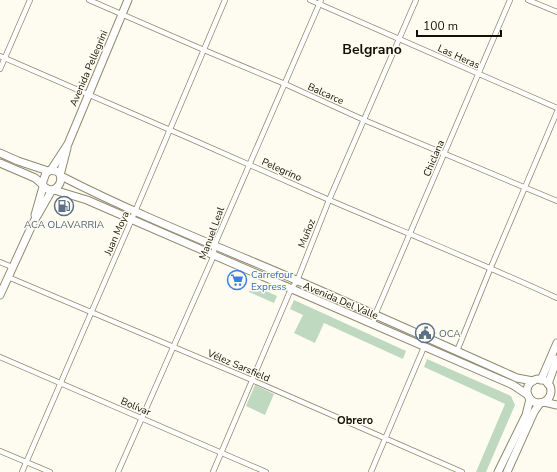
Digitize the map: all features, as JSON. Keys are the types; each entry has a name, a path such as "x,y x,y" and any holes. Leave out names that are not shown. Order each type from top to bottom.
{"main road":[{"name":"Avenida Pellegrini","path":"61,175 68,144 128,0"},
{"name":"Avenida Pellegrini","path":"50,170 68,144"},
{"path":"0,153 18,162 59,172 61,175 59,185 53,190 33,223 0,295"},
{"path":"0,163 35,178 46,189 53,190"},
{"path":"33,223 44,178 50,170"},
{"name":"Avenida Del Valle","path":"61,175 84,188 214,246 517,378 533,382"},
{"name":"Avenida Del Valle","path":"53,190 87,200 131,221 214,255 373,324 513,385 529,397"},
{"path":"541,380 557,343"},
{"path":"507,472 534,412 549,397 551,390 549,385 557,359"},
{"path":"498,472 526,415 529,397 528,388 533,382 541,380 557,392"},
{"path":"529,397 533,402 557,405"}],"street":[{"path":"0,68 2,57 30,0"},
{"name":"Balcarce","path":"89,0 285,84 364,120 557,201"},
{"name":"Juan Moya","path":"22,472 225,0"},
{"name":"Las Heras","path":"310,0 320,2 399,39 557,108"},
{"name":"Muñoz","path":"213,472 291,289 297,281 329,200 416,0"},
{"name":"Chiclana","path":"373,324 375,315 510,0"},
{"path":"528,0 557,12"},
{"name":"Manuel Leal","path":"118,472 214,255 214,246 320,2"},
{"name":"Pelegrino","path":"2,57 329,200 491,267 557,298"},
{"path":"457,351 557,112"},
{"path":"0,262 12,267"},
{"name":"Vélez Sarsfield","path":"8,277 252,380 462,472"},
{"path":"371,472 424,347"},
{"name":"Bolívar","path":"0,357 266,472"},
{"path":"0,451 50,472"}],"green space":[{"path":"253,285 277,296 274,303 249,292"},
{"path":"294,300 406,351 403,359 324,323 315,343 294,333 303,315 290,309"},
{"path":"427,359 511,396 515,405 486,472 476,472 505,404 424,367"},
{"path":"255,385 274,394 265,415 246,406"}],"place":[{"name":"ACA OLAVARRIA","path":"64,206"},
{"name":"Carrefour Express","path":"237,280"},
{"name":"OCA","path":"425,333"}],"district":[{"name":"Belgrano","path":"372,49"},
{"name":"Obrero","path":"355,420"}]}
